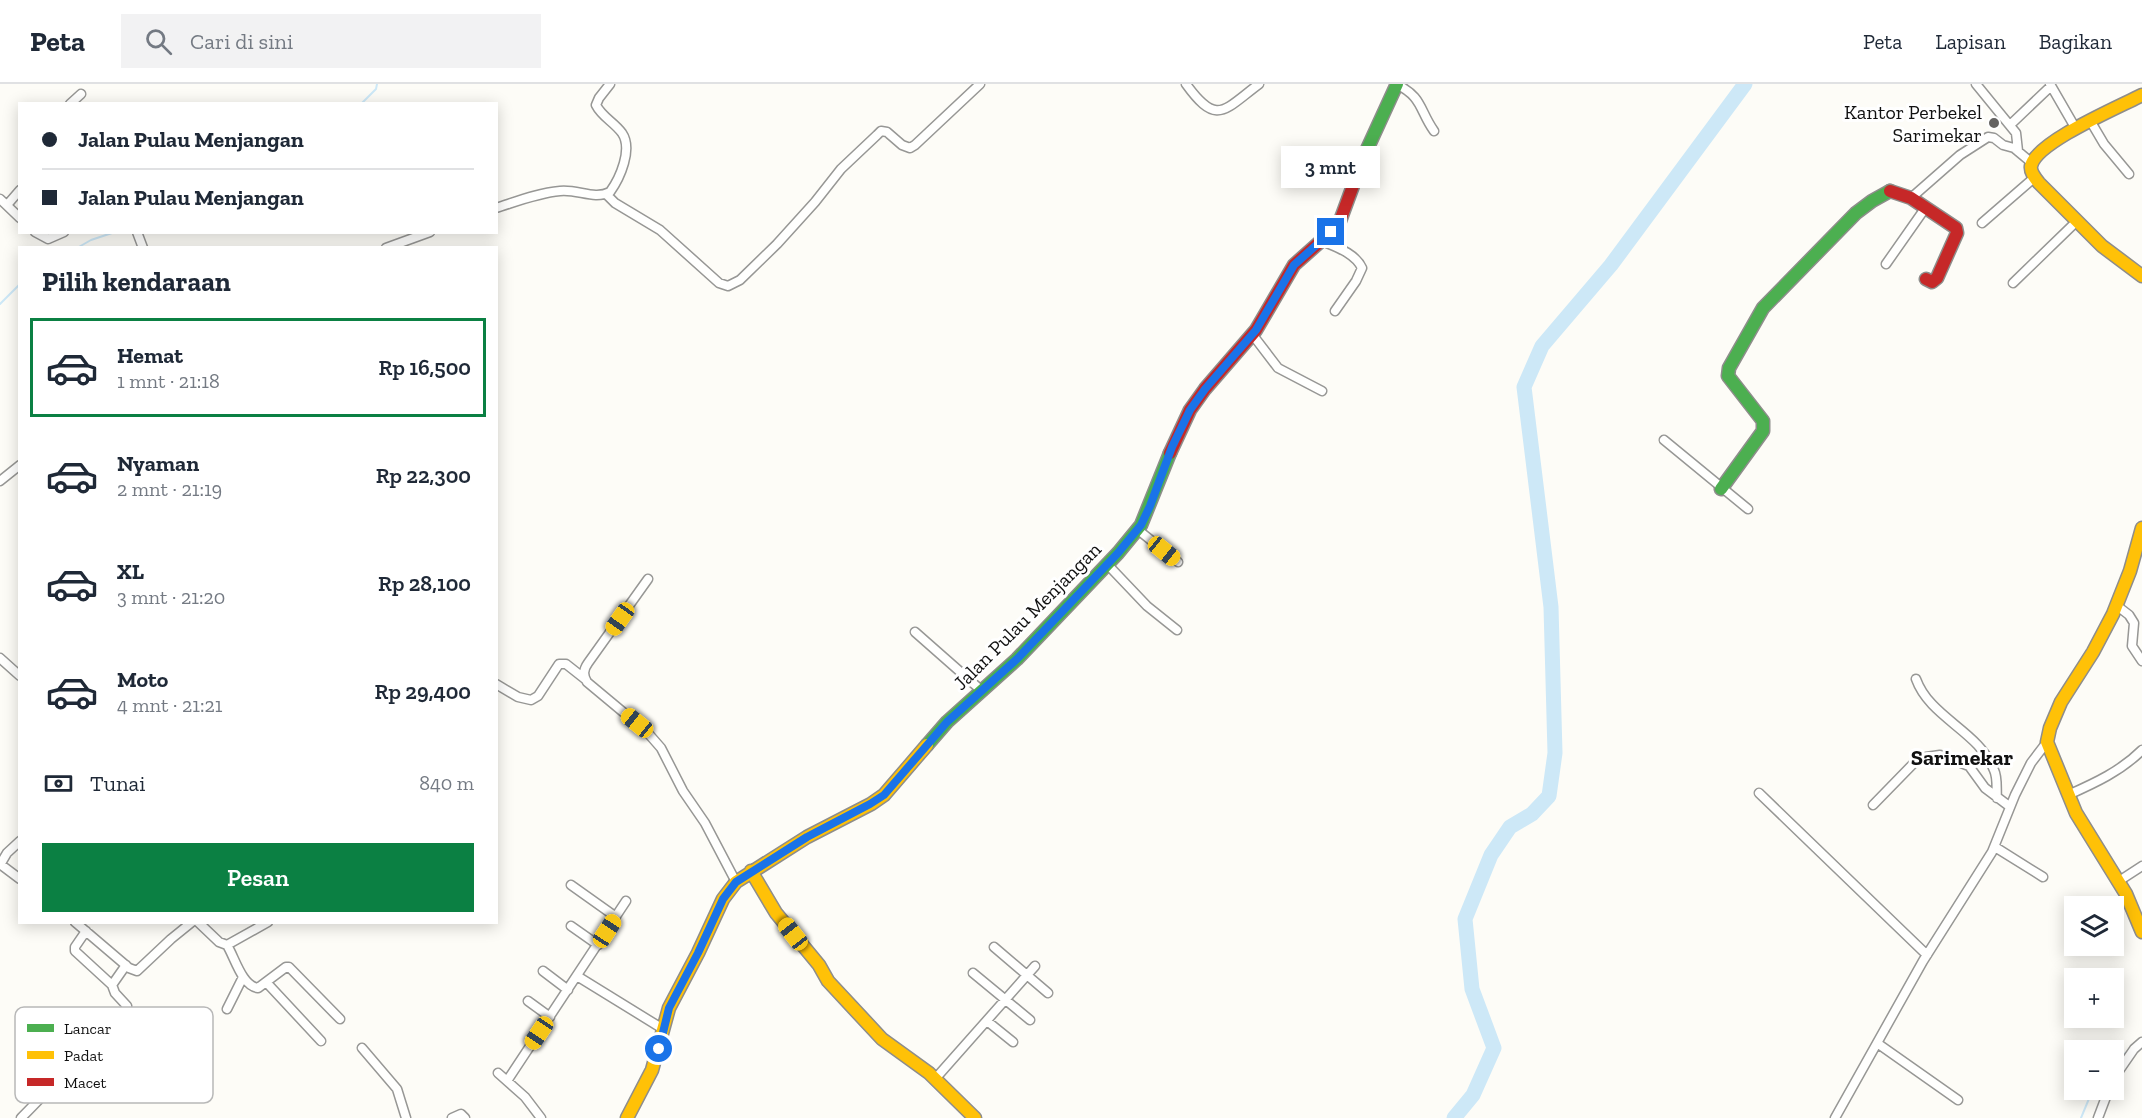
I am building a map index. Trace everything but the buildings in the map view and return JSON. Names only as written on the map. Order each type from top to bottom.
[{"type":"street","points":[[498,207],[541,193],[568,190],[596,196],[610,192],[621,171],[626,151],[625,139],[621,132],[600,112],[596,105],[610,84]]},
{"type":"street","points":[[606,194],[615,203],[660,230],[719,282],[725,286],[731,285],[740,280],[777,244],[841,169],[881,131],[887,132],[902,145],[909,147],[915,145],[980,84]]},
{"type":"street","points":[[1186,84],[1206,108],[1212,111],[1229,107],[1259,84]]},
{"type":"street","points":[[1396,84],[1408,91],[1420,103],[1434,131]]},
{"type":"street","name":"Jalan Pulau Menjangan","points":[[627,1118],[652,1070],[673,1000],[723,899],[736,882],[751,871],[884,795],[947,722],[1017,659],[1137,529],[1150,506],[1161,471],[1190,410],[1252,334],[1294,265],[1322,241],[1340,221],[1367,147],[1396,84]]},
{"type":"street","points":[[1976,84],[2010,125],[2017,137],[2018,151]]},
{"type":"street","points":[[2010,125],[2051,85],[2076,129]]},
{"type":"street","points":[[72,102],[81,94]]},
{"type":"street","points":[[2142,95],[2045,147],[2032,163],[2032,172],[2035,177],[2077,221],[2116,258],[2142,276]]},
{"type":"street","points":[[2091,122],[2104,144],[2129,174]]},
{"type":"street","points":[[1911,198],[1960,155],[1984,139],[1994,138],[2003,145],[2018,151],[2032,163]]},
{"type":"street","points":[[1982,223],[2035,177]]},
{"type":"street","points":[[18,191],[3,202],[18,216]]},
{"type":"street","points":[[1721,489],[1763,431],[1763,421],[1728,376],[1729,368],[1758,314],[1847,221],[1863,206],[1891,191],[1911,198],[1949,222],[1957,231],[1937,278],[1932,282],[1926,279]]},
{"type":"street","points":[[1886,264],[1926,207]]},
{"type":"street","points":[[2013,283],[2077,221]]},
{"type":"street","points":[[38,234],[48,239],[59,234]]},
{"type":"street","points":[[392,246],[424,234]]},
{"type":"street","points":[[1322,241],[1349,254],[1362,268],[1356,281],[1335,311]]},
{"type":"street","points":[[1252,334],[1278,368],[1322,391]]},
{"type":"street","points":[[1664,440],[1748,509]]},
{"type":"street","points":[[0,481],[18,467]]},
{"type":"street","points":[[2142,528],[2116,605],[2101,640],[2059,708],[2048,733],[2047,742],[2068,795],[2085,828],[2119,881],[2138,918],[2142,932]]},
{"type":"street","points":[[1137,529],[1178,562]]},
{"type":"street","points":[[1107,564],[1147,606],[1177,630]]},
{"type":"street","points":[[586,679],[584,672],[588,663],[648,579]]},
{"type":"street","points":[[2116,605],[2129,615],[2134,623],[2132,644],[2142,660]]},
{"type":"street","points":[[915,632],[982,691]]},
{"type":"street","points":[[0,658],[18,674]]},
{"type":"street","points":[[498,685],[518,697],[531,700],[538,696],[560,664],[566,664],[586,679],[647,732],[661,748],[683,791],[705,823],[736,882]]},
{"type":"street","points":[[1916,678],[1928,701],[1976,744],[1988,759],[1996,774],[1997,798]]},
{"type":"street","points":[[1835,1118],[1927,955],[1995,847],[2009,806],[2031,763],[2047,742]]},
{"type":"street","points":[[2068,795],[2112,774],[2125,766],[2142,750]]},
{"type":"street","points":[[1873,805],[1914,763],[1932,755],[1948,757],[1970,766],[1985,788],[2009,806]]},
{"type":"street","points":[[1759,793],[1927,955]]},
{"type":"street","points":[[18,843],[7,853],[0,865],[18,878]]},
{"type":"street","points":[[1995,847],[2043,878]]},
{"type":"street","points":[[2119,881],[2142,866]]},
{"type":"street","points":[[751,871],[776,913],[819,965],[828,981],[882,1039],[935,1079],[975,1118]]},
{"type":"street","points":[[571,885],[616,917]]},
{"type":"street","points":[[507,1081],[627,901]]},
{"type":"street","points":[[77,924],[134,970],[140,970],[190,924]]},
{"type":"street","points":[[200,924],[219,942],[227,945],[247,984],[258,988],[289,967],[340,1019]]},
{"type":"street","points":[[227,945],[264,924]]},
{"type":"street","points":[[571,926],[598,945]]},
{"type":"street","points":[[86,931],[75,947],[75,951],[112,985],[115,993],[128,1007]]},
{"type":"street","points":[[994,947],[1048,993]]},
{"type":"street","points":[[112,985],[126,965]]},
{"type":"street","points":[[935,1079],[1035,966]]},
{"type":"street","points":[[543,971],[568,990]]},
{"type":"street","points":[[973,973],[1030,1020]]},
{"type":"street","points":[[577,976],[663,1029]]},
{"type":"street","points":[[227,1009],[243,977]]},
{"type":"street","points":[[266,982],[321,1041]]},
{"type":"street","points":[[528,1001],[550,1017]]},
{"type":"street","points":[[987,1021],[1013,1042]]},
{"type":"street","points":[[2124,1064],[2142,1042]]},
{"type":"street","points":[[1877,1043],[1958,1100]]},
{"type":"street","points":[[362,1048],[397,1089],[406,1118]]},
{"type":"street","points":[[498,1073],[525,1097],[541,1118]]},
{"type":"street","points":[[2098,1118],[2105,1100]]},
{"type":"street","points":[[21,1118],[36,1103]]},
{"type":"street","points":[[452,1118],[461,1114],[465,1118]]},
{"type":"waterway","points":[[363,102],[376,89],[377,84]]},
{"type":"waterway","points":[[1454,1118],[1473,1095],[1494,1048],[1472,989],[1465,919],[1491,855],[1510,827],[1532,814],[1549,796],[1555,753],[1551,607],[1524,387],[1542,346],[1611,265],[1745,84]]},
{"type":"waterway","points":[[80,246],[109,234]]},
{"type":"waterway","points":[[0,304],[18,286]]},
{"type":"waterway","points":[[2124,1054],[2128,1051]]},
{"type":"waterway","points":[[2081,1118],[2088,1100]]},
{"type":"traffic: fast","points":[[1364,156],[1397,84]]},
{"type":"traffic: fast","points":[[1721,489],[1763,431],[1763,421],[1728,376],[1729,368],[1763,308],[1856,213],[1890,191]]},
{"type":"traffic: fast","points":[[927,745],[947,722],[1017,659],[1118,553],[1141,525],[1170,453]]},
{"type":"traffic: slow","points":[[2142,95],[2062,136],[2047,146],[2031,166],[2033,175],[2039,183],[2102,246],[2142,276]]},
{"type":"traffic: slow","points":[[2142,528],[2130,571],[2113,614],[2093,652],[2061,702],[2047,742],[2076,813],[2126,894],[2142,932]]},
{"type":"traffic: slow","points":[[627,1118],[652,1070],[669,1008],[723,899],[736,882],[807,837],[884,795],[927,745]]},
{"type":"traffic: slow","points":[[751,871],[776,913],[819,965],[828,981],[882,1039],[929,1073],[975,1118]]},
{"type":"traffic: jam","points":[[1170,453],[1190,410],[1256,330],[1294,265],[1340,221],[1364,156]]},
{"type":"traffic: jam","points":[[1890,191],[1911,198],[1956,228],[1957,233],[1937,278],[1932,282],[1926,279]]},
{"type":"place","name":"Kantor Perbekel Sarimekar","points":[[1994,123]]},
{"type":"district","name":"Sarimekar","points":[[1962,757]]},
{"type":"route","points":[[659,1049],[663,1025],[669,1008],[728,891],[751,871],[884,795],[947,722],[1017,659],[1118,553],[1141,525],[1150,506],[1156,484],[1190,410],[1256,330],[1294,265],[1331,232]]}]
